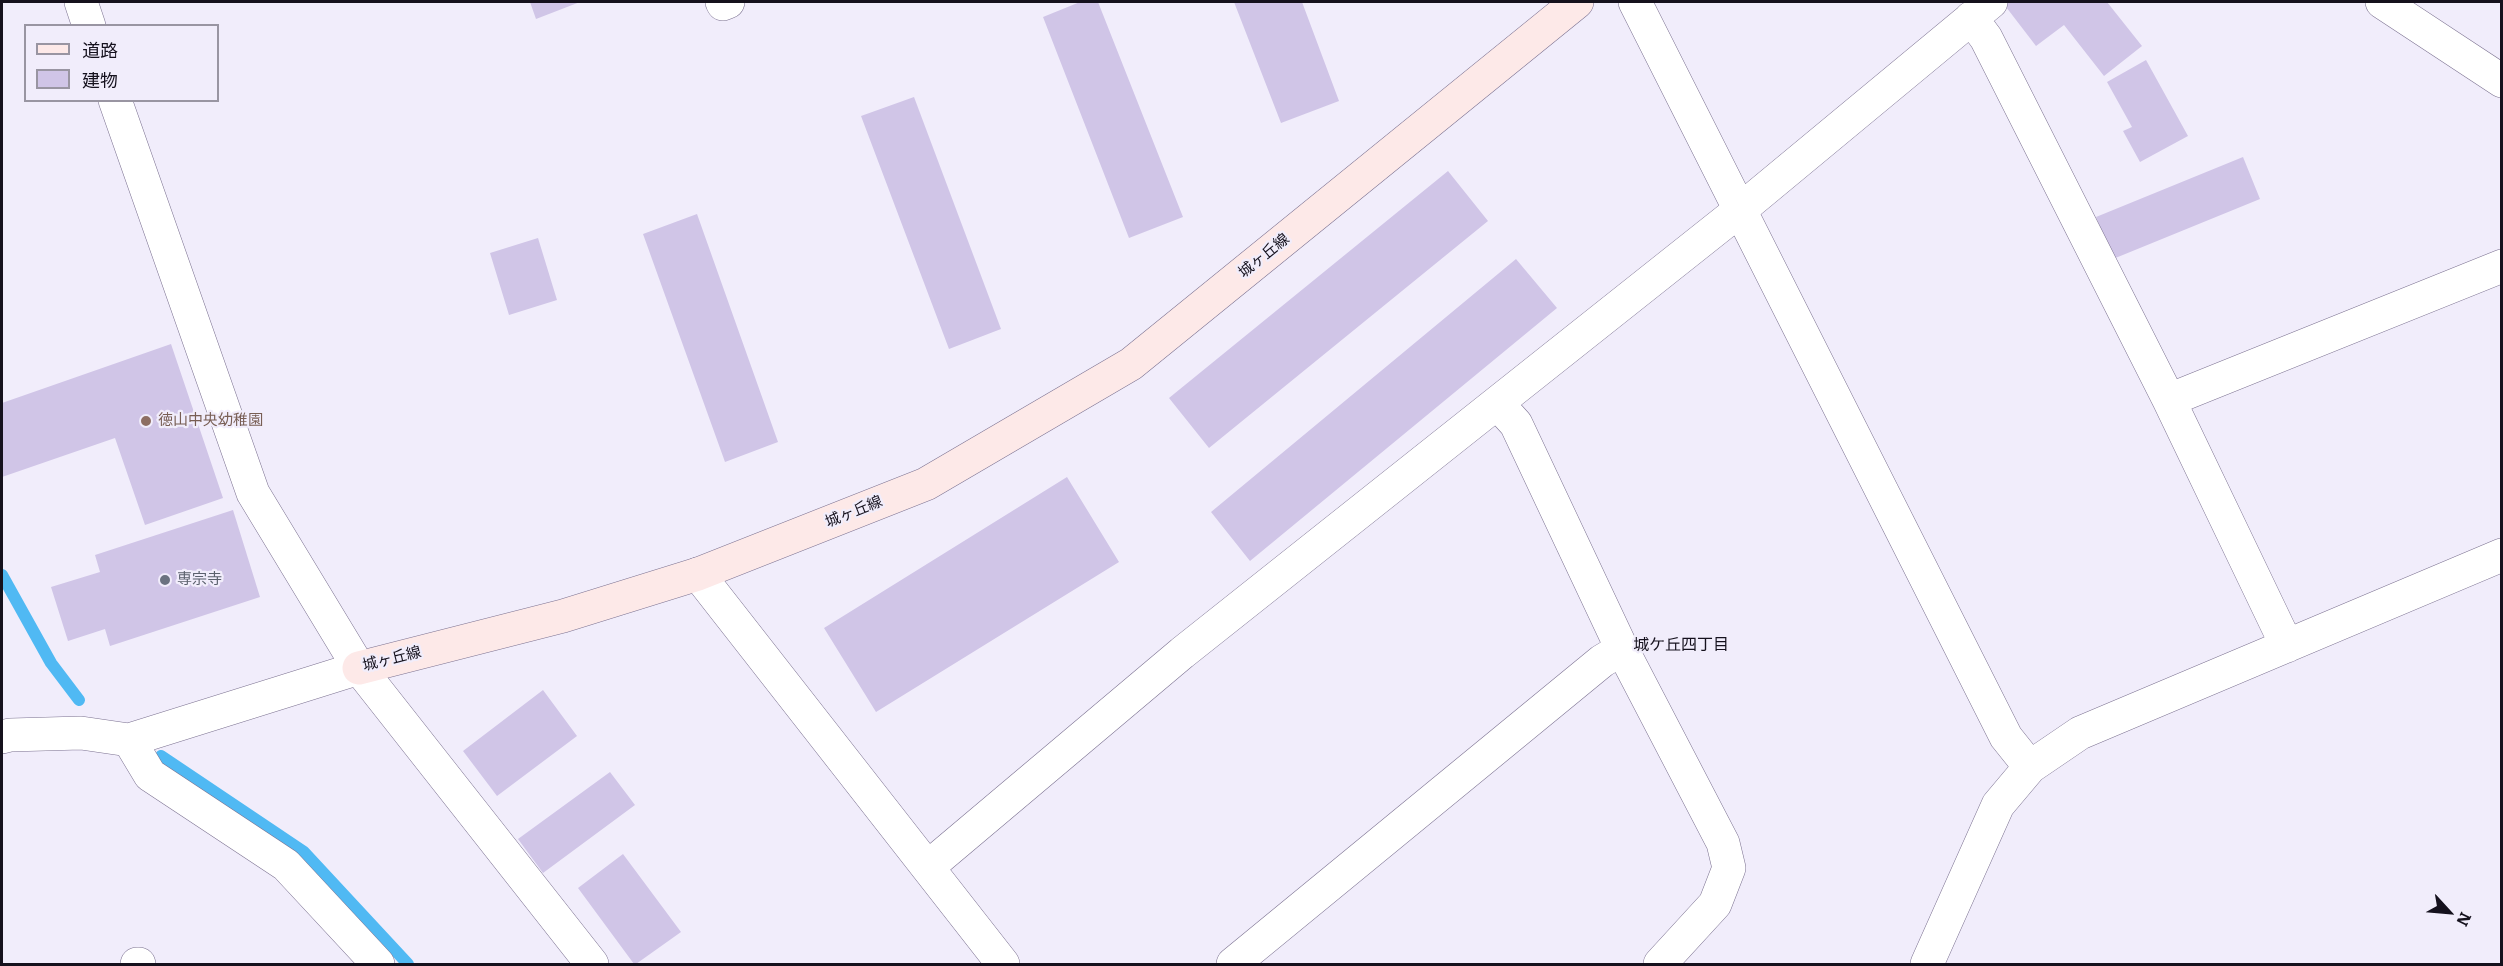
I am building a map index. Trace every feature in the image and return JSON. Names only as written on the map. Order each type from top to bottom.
[{"type":"street","points":[[81,2],[88,24]]},
{"type":"street","points":[[722,2],[723,4],[728,2]]},
{"type":"street","name":"城ヶ丘線","points":[[2,737],[81,734],[129,740],[358,668],[563,616],[698,574],[926,484],[1131,364],[1577,2]]},
{"type":"street","points":[[1635,2],[2006,737],[2030,767]]},
{"type":"street","points":[[2382,2],[2502,81]]},
{"type":"street","points":[[928,867],[1182,653],[1740,210],[1981,10],[1986,38],[2169,400],[2287,646]]},
{"type":"street","points":[[117,102],[253,493],[358,668],[592,964]]},
{"type":"street","points":[[2169,400],[2502,266]]},
{"type":"street","points":[[1497,403],[1516,424],[1622,649],[1723,843],[1729,868],[1715,904],[1660,964]]},
{"type":"street","points":[[1927,964],[1998,804],[2030,767],[2080,734],[2502,555]]},
{"type":"street","points":[[698,574],[1003,964]]},
{"type":"street","points":[[1233,964],[1593,669],[1622,649]]},
{"type":"street","points":[[129,740],[150,775],[285,865],[378,964]]},
{"type":"building","points":[[530,2],[580,2],[536,19]]},
{"type":"building","points":[[1080,2],[1098,2],[1183,217],[1129,238],[1043,17]]},
{"type":"building","points":[[1234,2],[1302,2],[1339,101],[1281,123]]},
{"type":"building","points":[[2107,2],[2142,46],[2104,76],[2064,25],[2036,46],[2003,3]]},
{"type":"building","points":[[2146,60],[2188,136],[2140,162],[2123,131],[2132,127],[2107,82]]},
{"type":"building","points":[[914,97],[1001,329],[949,349],[861,116]]},
{"type":"building","points":[[2243,157],[2260,199],[2113,259],[2096,217]]},
{"type":"building","points":[[1448,171],[1488,221],[1209,448],[1169,398]]},
{"type":"building","points":[[697,214],[778,442],[725,462],[643,234]]},
{"type":"building","points":[[538,238],[557,300],[509,315],[490,253]]},
{"type":"building","points":[[1516,259],[1557,308],[1250,561],[1211,512]]},
{"type":"building","points":[[171,344],[223,498],[145,525],[115,438],[2,477],[2,403]]},
{"type":"building","points":[[1067,477],[1119,562],[876,712],[824,628]]},
{"type":"building","name":"専宗寺","points":[[233,510],[260,597],[110,646],[105,629],[68,641],[51,587],[100,572],[95,555]]},
{"type":"building","points":[[543,690],[577,736],[497,796],[463,751]]},
{"type":"building","points":[[610,772],[635,805],[543,873],[518,839]]},
{"type":"building","points":[[623,854],[681,932],[636,964],[578,888]]},
{"type":"waterway","points":[[2,575],[51,663],[79,700]]},
{"type":"waterway","points":[[161,756],[304,852],[408,964]]},
{"type":"place","name":"徳山中央幼稚園","points":[[146,421]]},
{"type":"place","name":"専宗寺","points":[[165,580]]},
{"type":"district","name":"城ケ丘四丁目","points":[[1681,645]]}]
